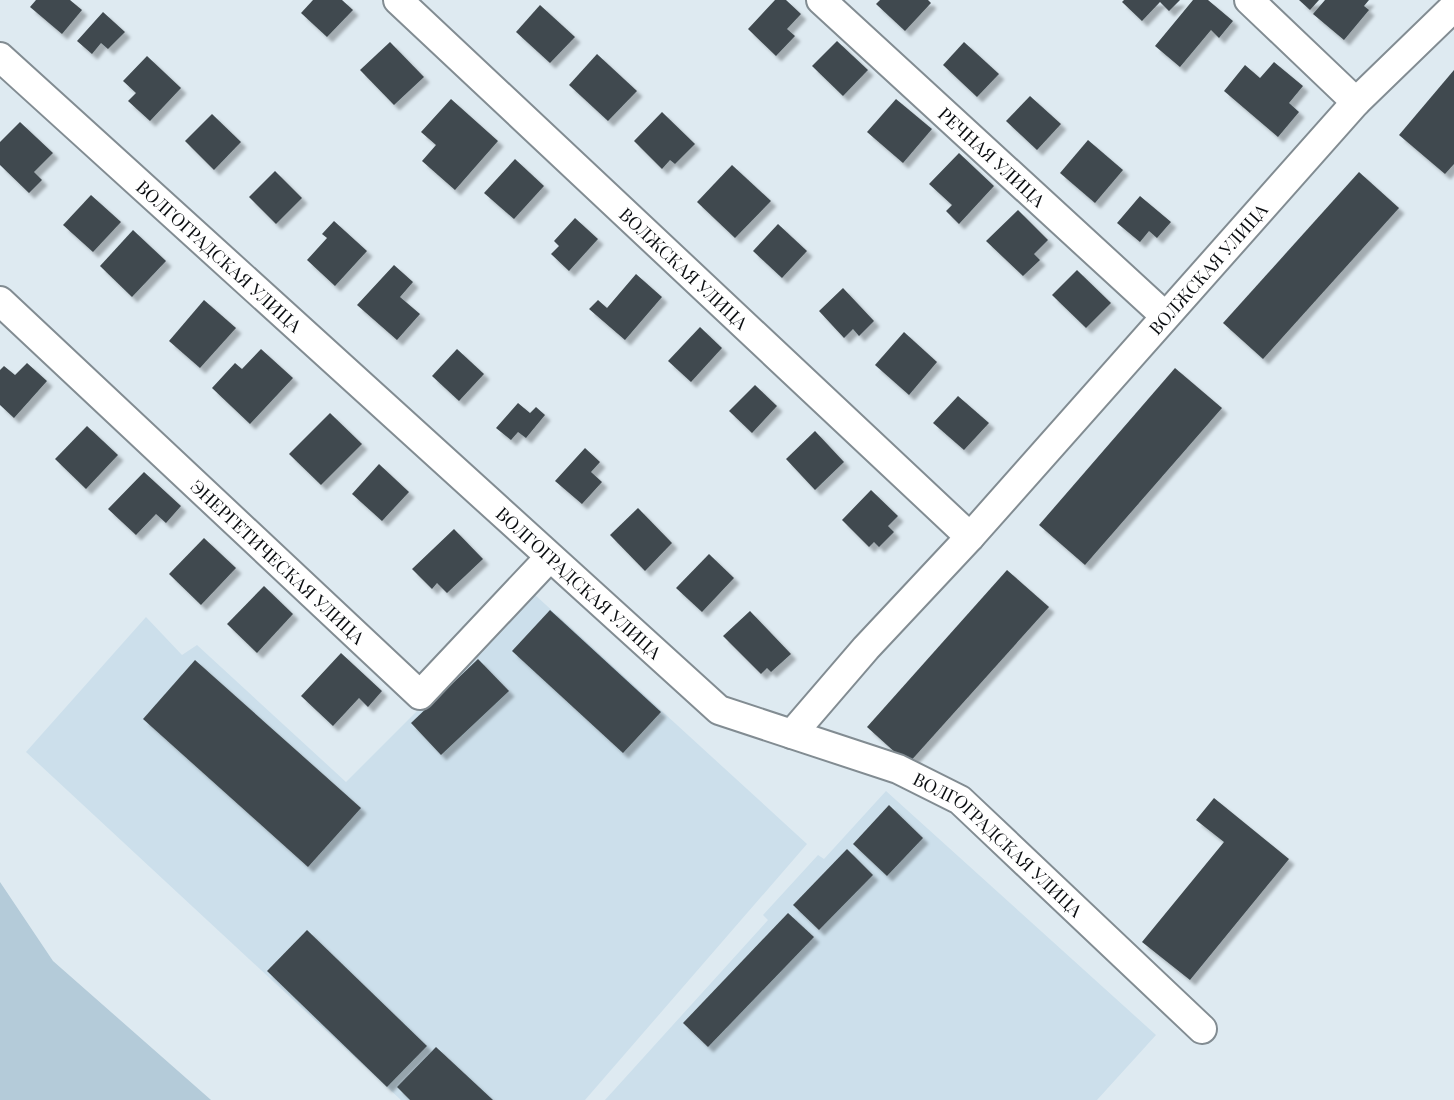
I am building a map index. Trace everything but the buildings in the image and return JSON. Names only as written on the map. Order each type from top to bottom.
[{"type":"street","name":"ВОЛЖСКАЯ УЛИЦА","points":[[398,0],[970,537]]},
{"type":"street","name":"РЕЧНАЯ УЛИЦА","points":[[821,0],[1164,315]]},
{"type":"street","points":[[1249,0],[1356,102]]},
{"type":"street","name":"ВОЛЖСКАЯ УЛИЦА","points":[[792,734],[866,648],[970,537],[1164,315],[1356,102],[1454,6]]},
{"type":"street","name":"ВОЛГОГРАДСКАЯ УЛИЦА","points":[[0,57],[718,710],[898,769],[960,800],[1202,1029]]},
{"type":"street","name":"ЭНЕРГЕТИЧЕСКАЯ УЛИЦА","points":[[0,301],[420,694],[549,558]]},
{"type":"shaded area","points":[[534,594],[807,844],[585,1100],[401,1100],[26,752],[146,617],[182,655],[197,645],[346,782]]},
{"type":"shaded area","points":[[886,791],[1156,1035],[1097,1100],[605,1100],[768,920],[763,915],[818,855],[824,859]]},
{"type":"shaded area","points":[[0,882],[53,961],[211,1100],[0,1100]]}]
